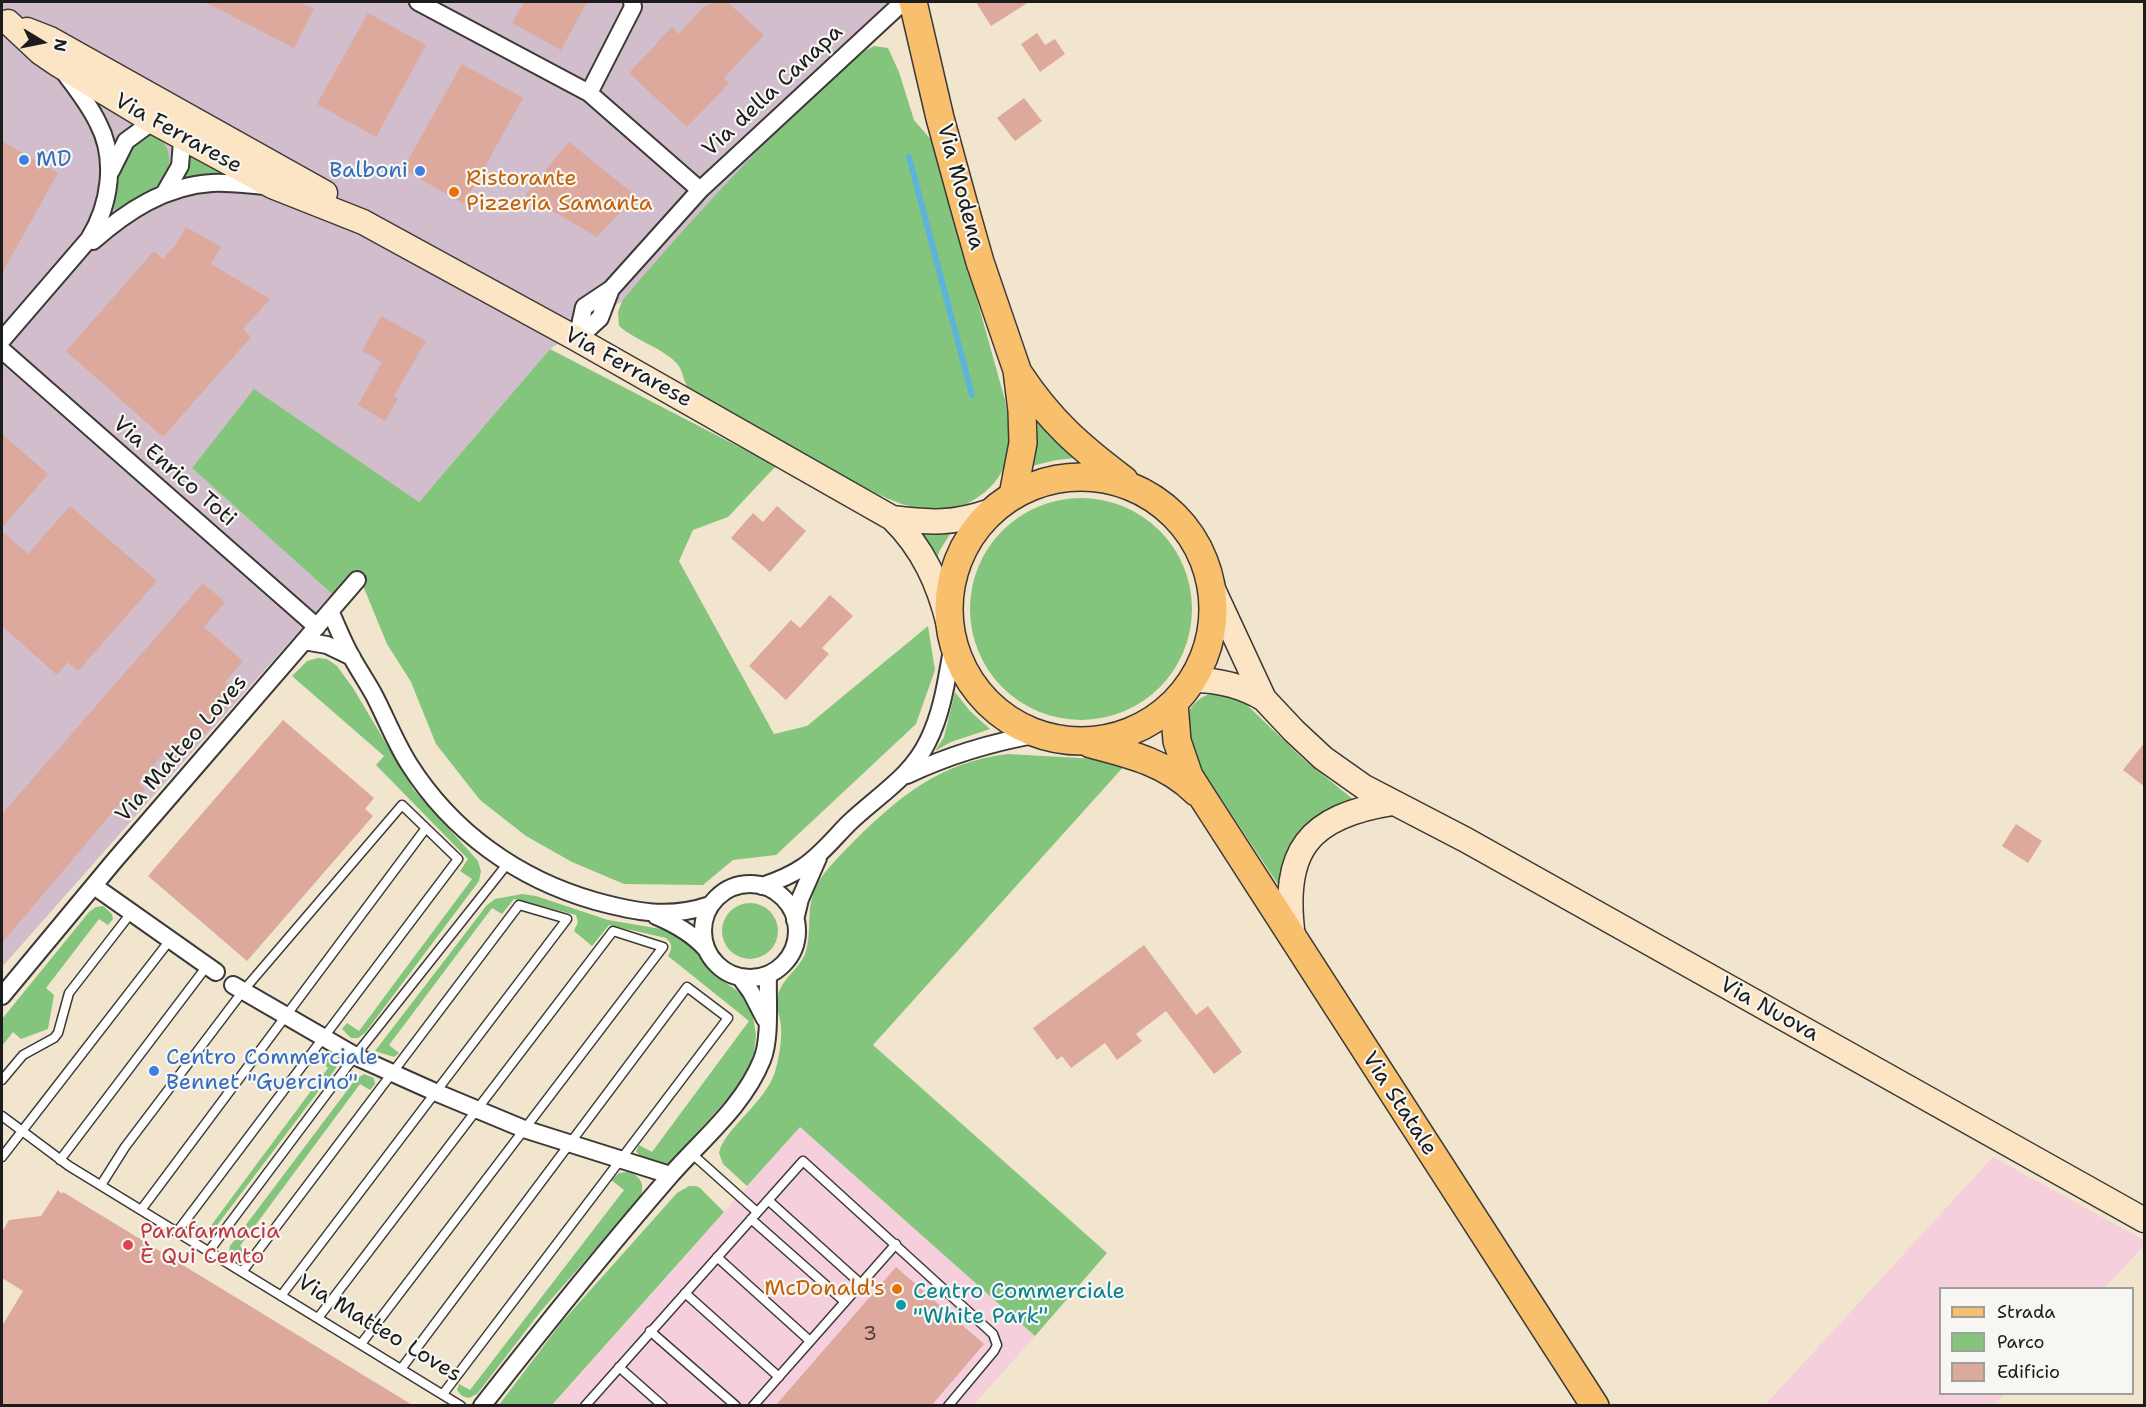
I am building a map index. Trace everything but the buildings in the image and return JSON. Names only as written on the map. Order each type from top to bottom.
[{"type":"main road","name":"Via Modena","points":[[914,2],[940,118],[963,202],[980,262],[1017,370],[1023,443],[1013,495]]},
{"type":"main road","name":"Via Ferrarese","points":[[5,20],[40,52],[59,65],[182,138],[272,186],[363,222],[577,339],[892,518],[905,531],[928,565],[937,583],[951,635]]},
{"type":"main road","name":"Via Ferrarese","points":[[5,20],[50,39],[341,202],[363,222]]},
{"type":"main road","name":"Via Modena","points":[[1017,370],[1033,396],[1066,434],[1088,453],[1174,514],[1189,532],[1200,550],[1210,585],[1213,596],[1213,620],[1209,642],[1193,680],[1174,703],[1141,727],[1120,735],[1093,741],[1078,741],[1039,734],[1014,723],[979,693],[960,664],[951,635],[949,594],[957,561],[973,533],[991,511],[1013,495],[1040,483],[1078,476],[1113,480],[1134,487]]},
{"type":"main road","name":"Via Ferrarese","points":[[892,518],[930,523],[950,522],[991,511]]},
{"type":"main road","name":"Via Nuova","points":[[1210,585],[1264,699]]},
{"type":"main road","name":"Via Nuova","points":[[1193,680],[1210,680],[1248,689],[1264,699],[1294,731],[1329,762],[1364,787],[1466,840],[2145,1220]]},
{"type":"main road","name":"Via Statale","points":[[1174,703],[1177,741],[1189,776],[1595,1406]]},
{"type":"main road","name":"Via Statale","points":[[1078,741],[1137,756],[1157,764],[1176,775],[1204,801]]},
{"type":"main road","points":[[1293,939],[1289,910],[1290,886],[1294,865],[1307,841],[1328,824],[1354,811],[1393,803]]},
{"type":"street","name":"Via della Canapa","points":[[418,2],[589,93],[700,190]]},
{"type":"street","points":[[589,93],[633,7],[632,2]]},
{"type":"street","name":"Via della Canapa","points":[[577,339],[584,307],[611,289],[700,190],[903,2]]},
{"type":"street","points":[[2,340],[74,257],[96,227],[106,201],[109,157],[100,124],[59,65]]},
{"type":"street","points":[[108,178],[126,141],[159,116],[178,112],[183,127],[180,166],[164,194]]},
{"type":"street","points":[[74,257],[116,221],[164,194],[180,188],[214,183],[272,186]]},
{"type":"street","name":"Via Enrico Toti","points":[[2,350],[316,627]]},
{"type":"street","name":"Via Matteo Loves","points":[[2,996],[357,580]]},
{"type":"street","points":[[330,611],[408,763],[433,798],[462,828],[508,863],[536,879],[577,896],[646,912],[679,914],[710,905]]},
{"type":"street","points":[[707,951],[703,935],[704,920],[710,905],[718,896],[738,885],[762,885],[791,875],[820,854],[851,822],[903,777],[928,742],[937,720],[944,695],[951,635]]},
{"type":"street","points":[[304,641],[327,645],[352,657]]},
{"type":"street","points":[[903,777],[930,764],[978,747],[1039,734]]},
{"type":"street","points":[[795,920],[800,899],[820,854]]},
{"type":"street","points":[[646,912],[686,931],[697,939],[715,963],[726,972],[740,977],[754,978],[768,975],[784,963],[795,946],[797,933],[791,908],[783,898],[762,885]]},
{"type":"street","points":[[94,886],[212,969]]},
{"type":"street","points":[[482,1406],[576,1286],[670,1175],[743,1096],[762,1060],[768,1040],[768,975]]},
{"type":"street","points":[[740,977],[751,992],[767,1023]]},
{"type":"street","points":[[238,988],[355,1056],[435,1092],[524,1129],[670,1175]]},
{"type":"lane","points":[[101,1185],[125,1147],[238,988],[402,805],[458,859],[177,1232]]},
{"type":"lane","points":[[141,1210],[426,828]]},
{"type":"lane","points":[[209,1251],[355,1056],[508,863]]},
{"type":"lane","points":[[242,1272],[519,905],[567,919],[281,1296]]},
{"type":"lane","points":[[2,1080],[23,1055],[54,1038],[58,1033],[69,993],[131,913]]},
{"type":"lane","points":[[318,1318],[613,931],[663,947],[361,1344]]},
{"type":"lane","points":[[2,1157],[170,940]]},
{"type":"lane","points":[[60,1160],[212,969]]},
{"type":"lane","points":[[401,1369],[687,987],[728,1018],[443,1394]]},
{"type":"lane","name":"Via Matteo Loves","points":[[2,1116],[60,1160],[461,1406]]},
{"type":"lane","points":[[691,1153],[845,1302]]},
{"type":"lane","points":[[585,1406],[803,1161],[987,1327],[996,1339],[994,1351],[948,1406]]},
{"type":"lane","points":[[768,1200],[861,1284]]},
{"type":"lane","points":[[753,1406],[896,1245]]},
{"type":"lane","points":[[717,1257],[810,1341]]},
{"type":"lane","points":[[684,1293],[778,1377]]},
{"type":"lane","points":[[651,1331],[736,1406]]},
{"type":"lane","points":[[619,1367],[663,1406]]},
{"type":"shaded area","points":[[2,2],[886,2],[891,25],[622,301],[550,349],[419,502],[254,390],[192,468],[332,594],[2,967]]},
{"type":"shaded area","points":[[800,1127],[1035,1336],[974,1405],[552,1406]]},
{"type":"shaded area","points":[[1993,1157],[2144,1240],[2144,1246],[2105,1287],[1939,1287],[1939,1395],[2004,1395],[1994,1405],[1765,1405]]},
{"type":"green space","points":[[874,46],[888,48],[899,72],[914,120],[933,142],[1005,400],[1008,449],[1006,461],[995,483],[966,504],[945,510],[910,507],[875,493],[715,403],[698,396],[690,390],[674,361],[619,326],[618,312],[622,301],[700,212],[824,83],[848,62]]},
{"type":"green space","points":[[141,134],[154,135],[165,144],[169,156],[166,176],[158,185],[140,197],[114,210],[123,151]]},
{"type":"green space","points":[[192,151],[233,172],[181,182]]},
{"type":"green space","points":[[550,349],[776,466],[728,517],[693,530],[679,561],[774,734],[807,726],[928,626],[935,670],[916,724],[776,855],[733,860],[703,885],[624,884],[572,862],[526,836],[480,800],[436,744],[411,682],[387,644],[359,576],[332,594],[192,468],[254,389],[419,502]]},
{"type":"green space","points":[[1038,418],[1076,458],[1032,466],[1037,445]]},
{"type":"green space","points":[[1081,498],[1103,500],[1133,511],[1151,523],[1167,539],[1179,557],[1187,577],[1192,609],[1190,631],[1179,661],[1167,679],[1151,695],[1133,707],[1113,715],[1081,720],[1059,718],[1029,707],[1011,695],[995,679],[983,661],[975,641],[970,609],[972,587],[983,557],[995,539],[1011,523],[1029,511],[1049,503]]},
{"type":"green space","points":[[916,529],[952,531],[936,561]]},
{"type":"green space","points":[[318,658],[327,659],[337,666],[353,688],[414,790],[478,861],[481,871],[479,881],[365,1033],[358,1038],[351,1038],[342,1029],[347,1023],[359,1031],[472,879],[460,871],[468,859],[376,765],[384,756],[292,676],[307,661]]},
{"type":"green space","points":[[955,692],[970,711],[990,729],[951,742],[935,751],[944,737]]},
{"type":"green space","points":[[1217,692],[1236,697],[1245,703],[1302,758],[1354,800],[1323,813],[1302,830],[1288,853],[1279,886],[1191,753],[1185,719],[1197,701]]},
{"type":"green space","points":[[1008,754],[1098,759],[1126,764],[873,1045],[1107,1253],[1035,1336],[800,1127],[747,1186],[723,1164],[719,1153],[728,1135],[763,1094],[775,1072],[781,1037],[778,995],[783,984],[805,954],[813,895],[823,875],[870,825],[923,784],[941,773],[962,765]]},
{"type":"green space","points":[[522,894],[536,896],[608,920],[667,930],[692,946],[715,975],[747,1000],[756,1035],[754,1053],[747,1070],[739,1086],[667,1166],[641,1157],[636,1151],[639,1145],[652,1152],[749,1021],[668,956],[671,947],[666,938],[609,925],[592,946],[574,931],[578,922],[576,915],[514,899],[502,914],[492,908],[389,1045],[399,1053],[394,1057],[375,1051],[487,905],[495,899]]},
{"type":"green space","points":[[745,903],[755,903],[770,911],[776,920],[778,931],[776,942],[770,951],[755,959],[745,959],[734,954],[727,947],[722,936],[722,926],[727,915],[734,908]]},
{"type":"green space","points":[[103,906],[112,914],[113,919],[108,925],[99,919],[46,988],[54,995],[48,1029],[21,1039],[13,1032],[2,1046],[2,1019],[89,912],[96,907]]},
{"type":"green space","points":[[325,1055],[332,1057],[336,1062],[336,1068],[209,1236],[198,1234],[192,1229],[194,1224],[207,1231],[328,1068],[319,1059]]},
{"type":"green space","points":[[364,1074],[374,1078],[375,1084],[370,1090],[360,1084],[240,1246],[249,1255],[239,1260],[229,1251],[230,1246],[355,1080]]},
{"type":"green space","points":[[627,1172],[636,1176],[641,1182],[642,1190],[639,1199],[541,1311],[477,1394],[469,1398],[462,1396],[457,1390],[459,1384],[470,1390],[624,1190],[611,1180],[619,1173]]},
{"type":"green space","points":[[689,1186],[700,1188],[724,1212],[552,1405],[499,1405],[561,1323],[677,1193]]},
{"type":"waterway","points":[[909,157],[972,395]]},
{"type":"place","name":"MD","points":[[24,160]]},
{"type":"place","name":"Balboni","points":[[420,171]]},
{"type":"place","name":"Ristorante Pizzeria Samanta","points":[[454,192]]},
{"type":"place","name":"Centro Commerciale Bennet \"Guercino\"","points":[[154,1071]]},
{"type":"place","name":"Parafarmacia È Qui Cento","points":[[128,1245]]},
{"type":"place","name":"McDonald's","points":[[897,1289]]},
{"type":"place","name":"Centro Commerciale \"White Park\"","points":[[901,1305]]}]
